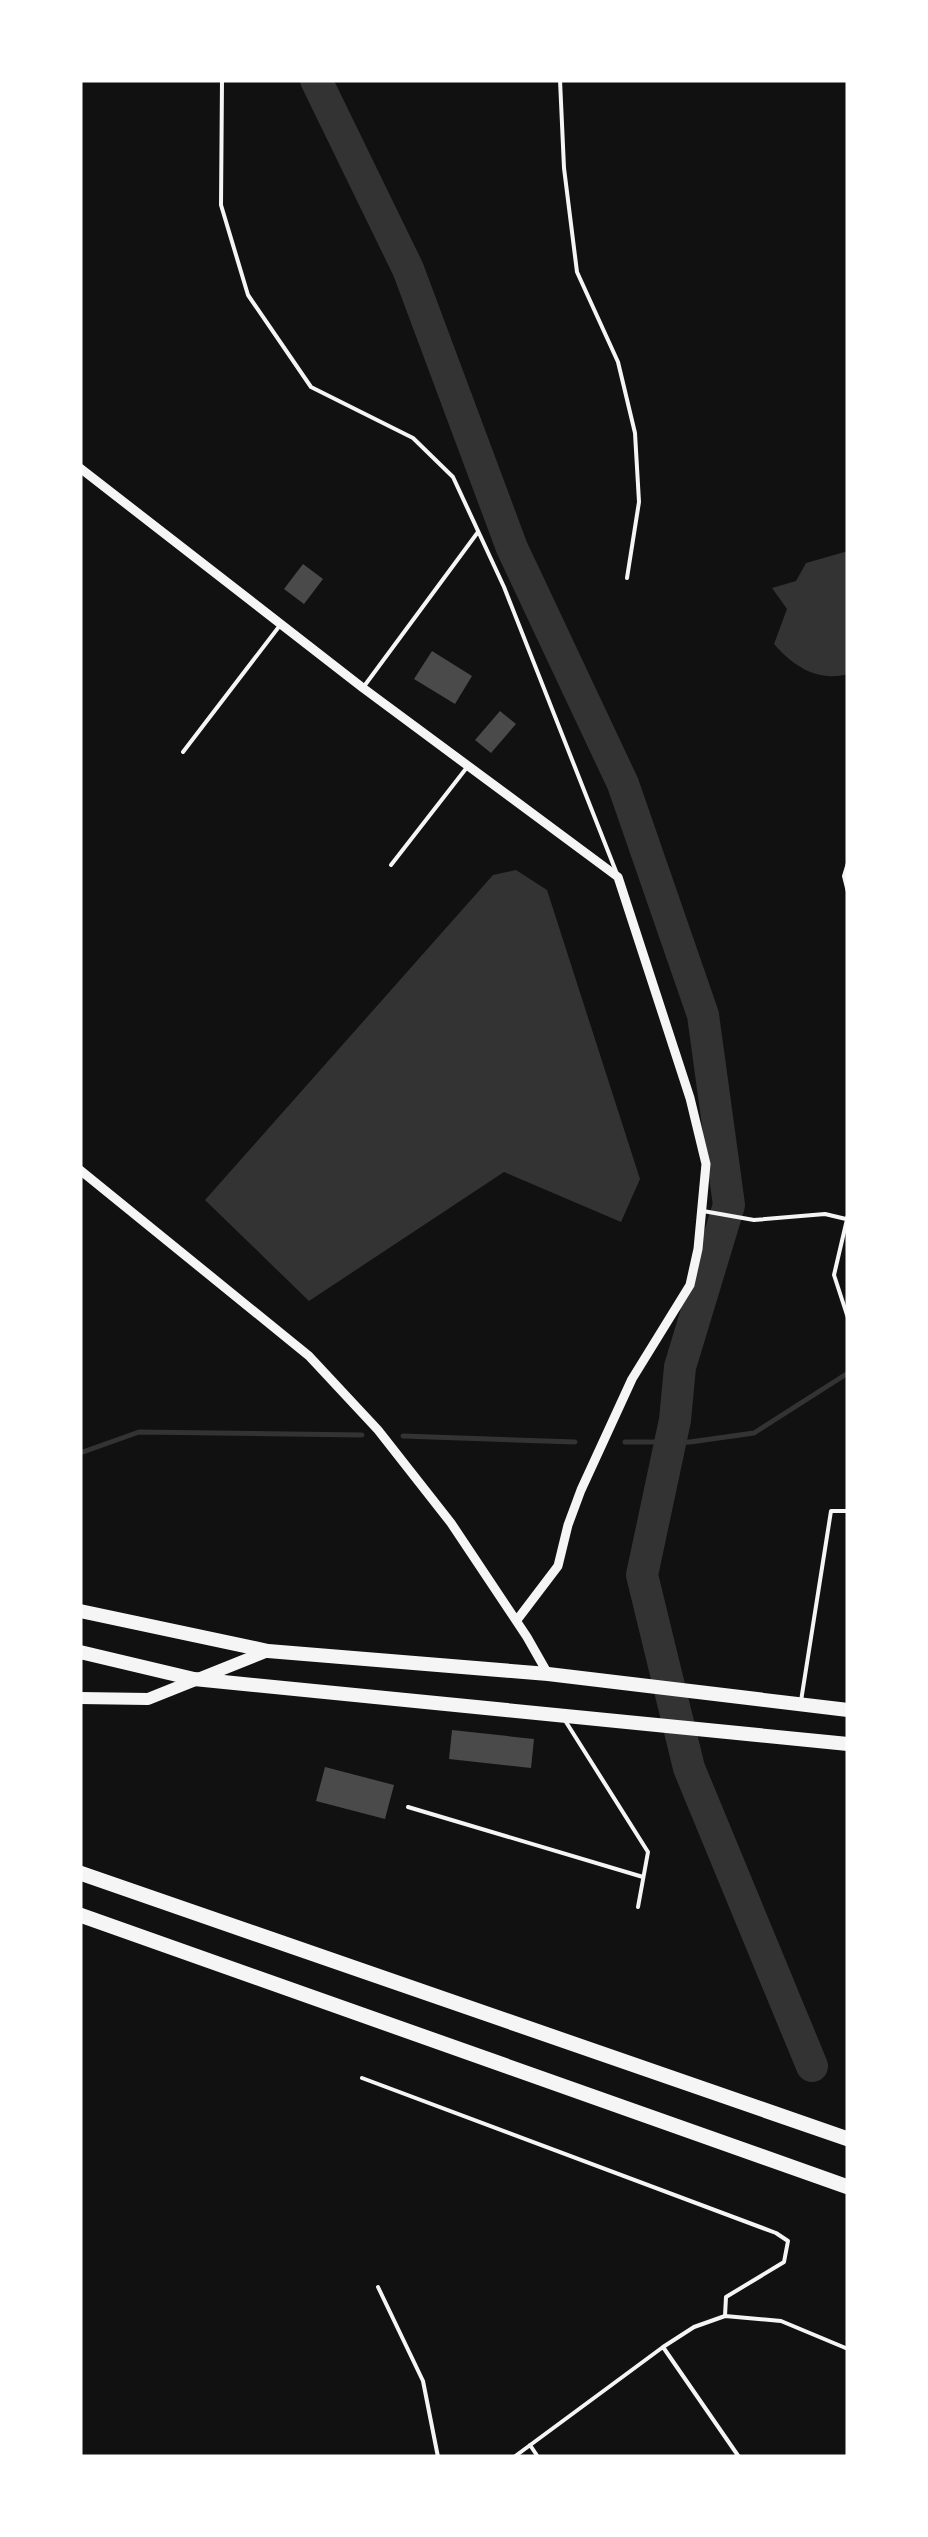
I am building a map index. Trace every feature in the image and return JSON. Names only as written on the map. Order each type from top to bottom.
[{"type":"highway","points":[[80,1873],[848,2138]]},
{"type":"highway","points":[[80,1915],[848,2188]]},
{"type":"main road","points":[[80,1612],[268,1651],[548,1674],[848,1710]]},
{"type":"main road","points":[[80,1698],[148,1699],[268,1651]]},
{"type":"main road","points":[[80,1652],[194,1678],[848,1744]]},
{"type":"street","points":[[80,468],[363,688],[618,877],[690,1098],[706,1164],[698,1249],[690,1285],[632,1379],[581,1490],[558,1566],[517,1620]]},
{"type":"street","points":[[80,1170],[309,1356],[378,1430],[451,1522],[548,1674]]},
{"type":"lane","points":[[222,80],[221,205],[248,295],[311,387],[413,438],[453,477],[504,587],[618,877]]},
{"type":"lane","points":[[560,80],[564,168],[577,272],[618,362],[635,433],[639,502],[626,578]]},
{"type":"lane","points":[[363,688],[478,532]]},
{"type":"lane","points":[[184,752],[282,624]]},
{"type":"lane","points":[[392,865],[468,766]]},
{"type":"lane","points":[[848,863],[844,876],[848,892]]},
{"type":"lane","points":[[702,1211],[754,1220],[825,1214],[847,1217],[834,1275],[848,1318]]},
{"type":"lane","points":[[801,1704],[831,1511],[848,1511]]},
{"type":"lane","points":[[560,1714],[648,1852],[638,1908]]},
{"type":"lane","points":[[408,1807],[643,1876]]},
{"type":"lane","points":[[362,2078],[776,2233],[788,2241],[784,2262],[726,2297],[725,2316]]},
{"type":"lane","points":[[378,2287],[423,2381],[438,2457]]},
{"type":"lane","points":[[514,2457],[694,2327],[725,2316],[781,2321],[848,2350]]},
{"type":"lane","points":[[663,2348],[740,2457]]},
{"type":"lane","points":[[530,2445],[538,2457]]},
{"type":"shaded area","points":[[848,551],[848,674],[817,674],[798,666],[774,644],[787,609],[772,588],[796,581],[806,563]]},
{"type":"shaded area","points":[[516,870],[547,890],[640,1179],[621,1222],[504,1172],[309,1301],[205,1200],[493,875]]},
{"type":"building","points":[[303,564],[323,579],[304,604],[284,589]]},
{"type":"building","points":[[432,651],[472,676],[455,704],[414,679]]},
{"type":"building","points":[[500,711],[516,724],[491,753],[475,740]]},
{"type":"building","points":[[452,1730],[534,1739],[531,1768],[449,1759]]},
{"type":"building","points":[[325,1767],[394,1785],[385,1819],[316,1801]]},
{"type":"waterway","points":[[316,80],[408,269],[512,548],[623,784],[703,1015],[729,1205],[680,1367],[675,1420],[642,1575],[689,1768],[812,2066]]},
{"type":"waterway","points":[[625,1442],[690,1442],[754,1433],[848,1373]]},
{"type":"waterway","points":[[80,1453],[139,1432],[362,1435]]},
{"type":"waterway","points":[[403,1436],[575,1442]]}]
